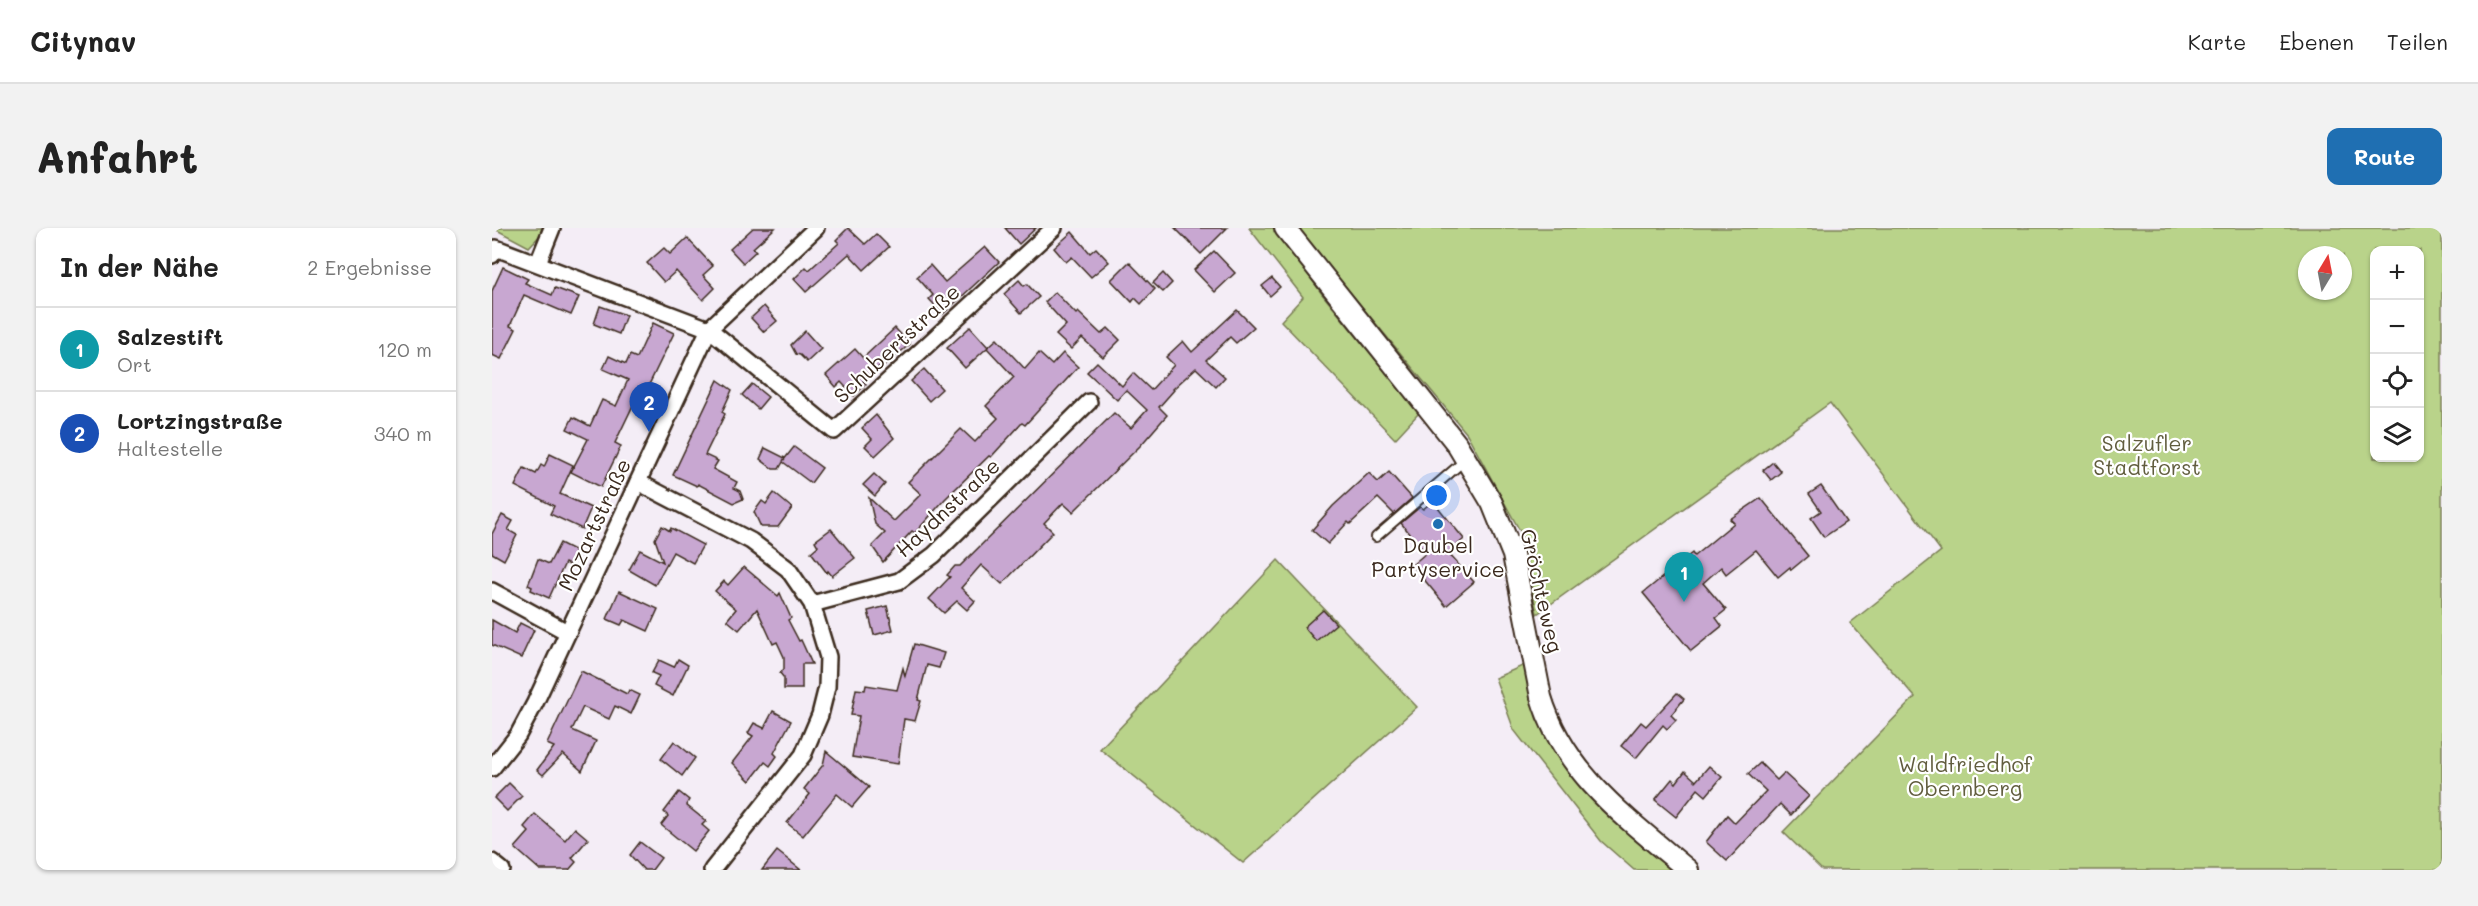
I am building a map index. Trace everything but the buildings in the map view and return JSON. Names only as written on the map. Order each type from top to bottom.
[{"type":"street","points":[[537,263],[552,228]]},
{"type":"street","name":"Mozartstraße","points":[[492,768],[518,735],[709,329],[816,228]]},
{"type":"street","name":"Schubertstraße","points":[[709,329],[834,431],[1054,228]]},
{"type":"street","name":"Gröchteweg","points":[[1285,228],[1409,382],[1466,459],[1492,503],[1510,546],[1547,715],[1561,744],[1589,782],[1606,799],[1688,870]]},
{"type":"street","points":[[492,255],[496,248],[709,329]]},
{"type":"street","name":"Haydnstraße","points":[[812,604],[899,581],[934,555],[1089,402]]},
{"type":"street","points":[[638,482],[751,541],[788,569],[812,604],[828,657],[827,687],[820,716],[803,755],[712,870]]},
{"type":"street","points":[[492,591],[567,632]]},
{"type":"street","points":[[492,862],[502,870]]},
{"type":"lane","points":[[1376,537],[1466,459]]},
{"type":"green space","points":[[493,228],[547,228],[529,247]]},
{"type":"green space","points":[[1249,228],[1275,228],[1322,294],[1419,413],[1395,439],[1281,321],[1303,297]]},
{"type":"green space","name":"Salzufler Stadtforst","points":[[1297,228],[2442,228],[2442,870],[1822,870],[1783,832],[1915,697],[1850,623],[1941,551],[1830,403],[1537,614],[1521,533],[1467,434]]},
{"type":"green space","points":[[1278,560],[1417,707],[1243,863],[1100,749]]},
{"type":"green space","points":[[1529,663],[1541,721],[1676,870],[1634,870],[1601,841],[1514,730],[1495,678]]},
{"type":"place","name":"Lortzingstraße","points":[[649,432]]},
{"type":"place","name":"Daubel Partyservice","points":[[1438,524]]},
{"type":"place","name":"Salzestift","points":[[1684,602]]},
{"type":"park label","name":"Waldfriedhof Obernberg","points":[[1965,777]]}]
